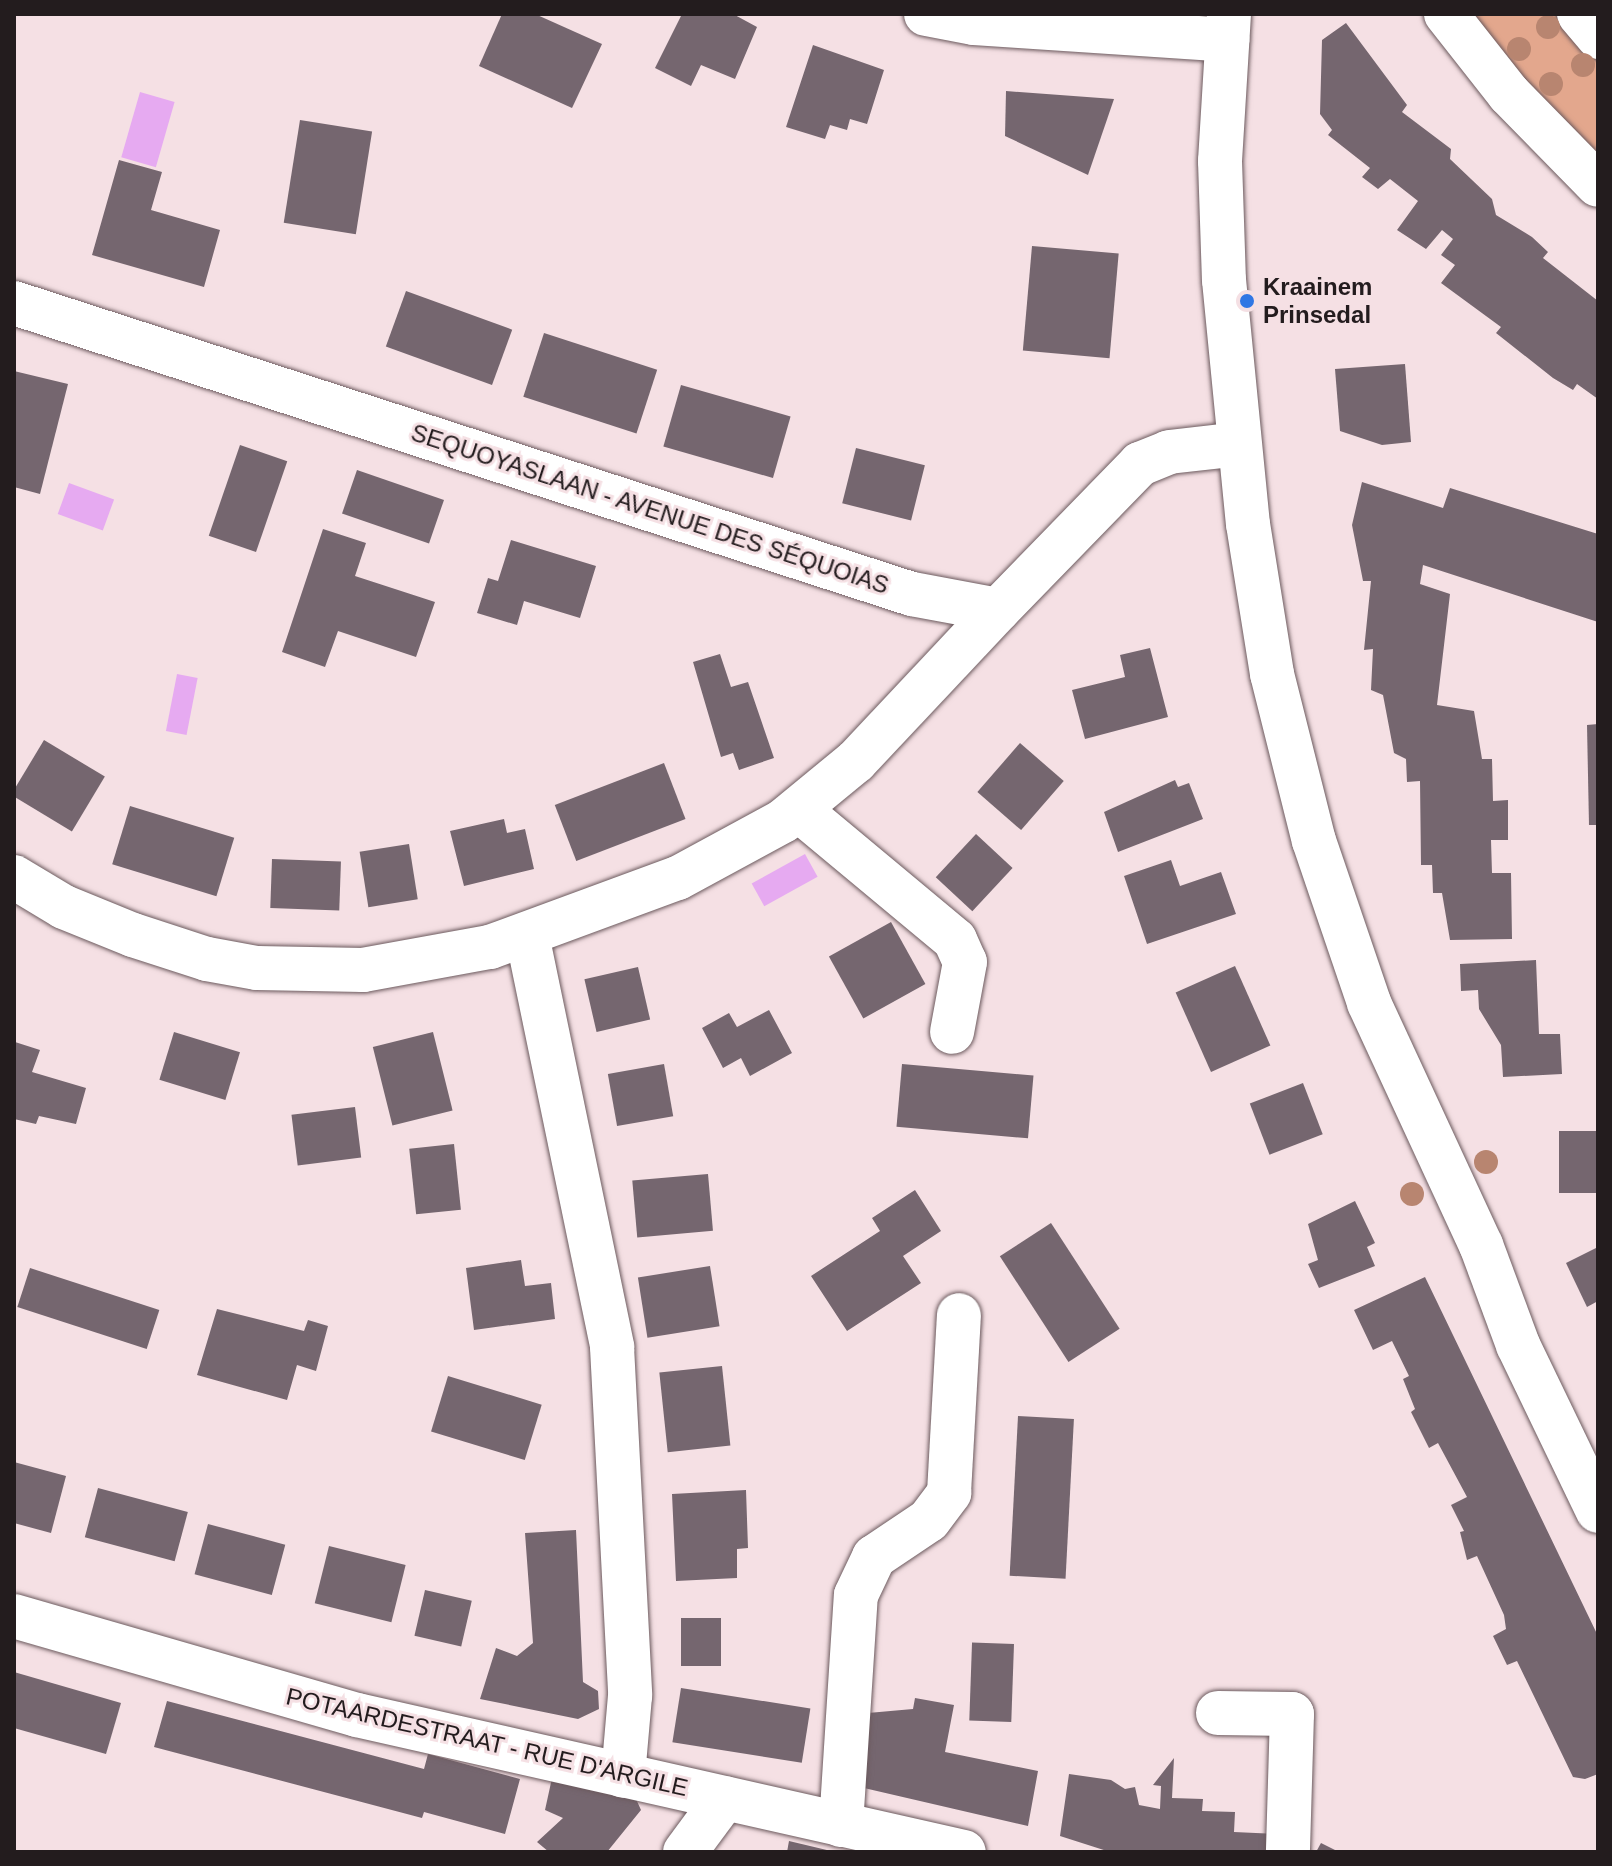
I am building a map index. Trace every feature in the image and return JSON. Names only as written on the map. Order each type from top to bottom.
[{"type":"street","points":[[926,14],[974,23],[1230,23],[1220,161],[1239,444],[1272,674],[1314,841],[1369,1003],[1481,1245],[1518,1345],[1598,1511]]},
{"type":"street","points":[[1446,14],[1509,94],[1598,185]]},
{"type":"street","points":[[1579,14],[1598,37]]},
{"type":"street","name":"SEQUOYASLAAN - AVENUE DES SÉQUOIAS","points":[[14,303],[912,594],[998,610]]},
{"type":"street","points":[[14,877],[64,907],[133,935],[207,959],[257,968],[363,970],[447,958],[527,935],[678,878],[799,810],[856,761],[1140,464],[1169,452],[1239,444]]},
{"type":"street","points":[[799,810],[955,940],[965,962],[952,1032]]},
{"type":"street","points":[[527,935],[612,1347],[630,1696],[623,1776]]},
{"type":"street","points":[[841,1825],[856,1595],[874,1557],[929,1520],[949,1493],[959,1315]]},
{"type":"street","name":"POTAARDESTRAAT - RUE D'ARGILE","points":[[14,1616],[357,1715],[964,1852]]},
{"type":"street","points":[[1218,1713],[1292,1714],[1288,1852]]},
{"type":"street","points":[[685,1852],[725,1798]]},
{"type":"shaded area","points":[[1462,14],[1563,14],[1598,55],[1598,168]]},
{"type":"shaded area","points":[[140,92],[175,102],[156,167],[121,157]]},
{"type":"shaded area","points":[[69,483],[114,499],[103,530],[58,514]]},
{"type":"shaded area","points":[[177,674],[198,678],[187,735],[166,731]]},
{"type":"shaded area","points":[[805,854],[818,877],[764,906],[752,884]]},
{"type":"building","points":[[502,14],[535,14],[602,44],[572,108],[479,66]]},
{"type":"building","points":[[682,14],[733,14],[757,27],[735,79],[701,65],[691,86],[655,68]]},
{"type":"building","points":[[1346,23],[1407,105],[1402,112],[1451,149],[1450,159],[1492,199],[1496,215],[1532,237],[1548,252],[1543,258],[1598,301],[1598,399],[1577,384],[1573,390],[1553,378],[1496,333],[1501,327],[1441,283],[1455,265],[1441,255],[1453,239],[1442,230],[1426,249],[1397,230],[1418,201],[1390,179],[1378,189],[1362,177],[1370,168],[1328,135],[1332,130],[1320,114],[1322,40]]},
{"type":"building","points":[[813,45],[884,70],[867,124],[850,119],[847,130],[830,125],[825,139],[786,127]]},
{"type":"building","points":[[1006,91],[1114,99],[1088,175],[1005,136]]},
{"type":"building","points":[[300,120],[372,131],[356,234],[284,223]]},
{"type":"building","points":[[119,160],[162,172],[151,210],[220,230],[204,287],[92,255]]},
{"type":"building","points":[[1032,246],[1119,254],[1110,358],[1023,351]]},
{"type":"building","points":[[406,291],[512,330],[492,385],[386,346]]},
{"type":"building","points":[[544,333],[657,370],[636,433],[523,397]]},
{"type":"building","points":[[1405,364],[1411,442],[1382,445],[1340,431],[1335,369]]},
{"type":"building","points":[[14,371],[68,384],[40,494],[14,487]]},
{"type":"building","points":[[681,385],[791,416],[773,478],[663,447]]},
{"type":"building","points":[[240,445],[287,461],[256,552],[209,536]]},
{"type":"building","points":[[856,448],[925,465],[911,520],[842,503]]},
{"type":"building","points":[[357,470],[444,500],[429,543],[342,513]]},
{"type":"building","points":[[1362,482],[1443,508],[1450,488],[1598,534],[1598,622],[1423,565],[1420,584],[1450,594],[1437,705],[1474,711],[1482,759],[1492,759],[1493,801],[1508,800],[1508,840],[1491,840],[1492,873],[1511,873],[1512,939],[1450,940],[1442,893],[1433,893],[1432,865],[1421,865],[1420,781],[1407,782],[1406,759],[1394,753],[1383,695],[1371,690],[1373,649],[1364,650],[1371,581],[1363,581],[1352,525]]},
{"type":"building","points":[[323,529],[366,543],[355,576],[435,602],[416,657],[338,631],[325,667],[282,652]]},
{"type":"building","points":[[511,540],[596,566],[580,618],[524,601],[517,625],[477,613],[488,578],[498,581]]},
{"type":"building","points":[[1150,648],[1168,717],[1085,739],[1072,690],[1125,677],[1120,655]]},
{"type":"building","points":[[720,654],[731,687],[748,682],[774,758],[739,770],[733,753],[721,757],[693,662]]},
{"type":"building","points":[[1598,724],[1598,825],[1589,825],[1587,725]]},
{"type":"building","points":[[44,740],[105,777],[72,831],[14,797],[14,790]]},
{"type":"building","points":[[1020,743],[1064,781],[1021,830],[977,792]]},
{"type":"building","points":[[664,763],[686,819],[576,861],[555,805]]},
{"type":"building","points":[[1175,780],[1178,787],[1189,783],[1203,819],[1118,852],[1104,812]]},
{"type":"building","points":[[130,806],[234,838],[216,896],[112,864]]},
{"type":"building","points":[[504,819],[507,833],[525,829],[534,869],[464,886],[450,831]]},
{"type":"building","points":[[976,834],[1013,868],[972,911],[936,877]]},
{"type":"building","points":[[409,844],[418,899],[368,907],[360,852]]},
{"type":"building","points":[[272,859],[341,861],[339,910],[270,908]]},
{"type":"building","points":[[1171,860],[1180,886],[1221,872],[1236,914],[1147,944],[1124,876]]},
{"type":"building","points":[[891,922],[925,984],[863,1019],[829,956]]},
{"type":"building","points":[[1536,960],[1539,1034],[1560,1034],[1562,1074],[1503,1077],[1501,1045],[1479,1009],[1478,990],[1461,991],[1460,964]]},
{"type":"building","points":[[1235,966],[1270,1045],[1211,1072],[1176,992]]},
{"type":"building","points":[[638,967],[650,1020],[597,1032],[584,979]]},
{"type":"building","points":[[769,1010],[792,1053],[750,1076],[741,1058],[723,1068],[702,1028],[729,1013],[737,1027]]},
{"type":"building","points":[[174,1032],[240,1052],[225,1100],[159,1080]]},
{"type":"building","points":[[433,1032],[453,1111],[392,1126],[373,1047]]},
{"type":"building","points":[[15,1042],[40,1050],[32,1072],[86,1088],[76,1124],[39,1116],[36,1124],[14,1119]]},
{"type":"building","points":[[664,1064],[673,1116],[617,1126],[608,1074]]},
{"type":"building","points":[[902,1064],[1033,1076],[1028,1138],[897,1127]]},
{"type":"building","points":[[1303,1083],[1323,1134],[1269,1155],[1250,1103]]},
{"type":"building","points":[[355,1107],[361,1158],[298,1165],[291,1115]]},
{"type":"building","points":[[1559,1131],[1598,1131],[1598,1193],[1559,1193]]},
{"type":"building","points":[[454,1144],[461,1210],[416,1214],[409,1149]]},
{"type":"building","points":[[708,1174],[713,1231],[637,1237],[632,1181]]},
{"type":"building","points":[[915,1190],[941,1231],[903,1256],[921,1283],[847,1331],[811,1276],[880,1231],[872,1218]]},
{"type":"building","points":[[1355,1201],[1375,1243],[1367,1247],[1375,1266],[1319,1288],[1308,1264],[1318,1260],[1308,1224]]},
{"type":"building","points":[[1051,1223],[1120,1329],[1068,1362],[1000,1256]]},
{"type":"building","points":[[1598,1247],[1598,1301],[1587,1307],[1566,1263]]},
{"type":"building","points":[[521,1260],[525,1286],[551,1283],[555,1319],[474,1330],[466,1268]]},
{"type":"building","points":[[710,1266],[720,1326],[647,1338],[638,1277]]},
{"type":"building","points":[[30,1268],[159,1310],[147,1349],[17,1307]]},
{"type":"building","points":[[1425,1277],[1598,1636],[1598,1774],[1585,1779],[1573,1777],[1517,1661],[1507,1665],[1493,1636],[1506,1629],[1504,1615],[1477,1556],[1467,1560],[1460,1532],[1464,1531],[1451,1505],[1467,1497],[1438,1443],[1429,1448],[1411,1412],[1415,1409],[1403,1379],[1409,1376],[1392,1341],[1373,1350],[1354,1310]]},
{"type":"building","points":[[217,1309],[304,1331],[308,1320],[328,1326],[316,1371],[297,1365],[287,1400],[197,1375]]},
{"type":"building","points":[[722,1366],[730,1446],[668,1452],[659,1373]]},
{"type":"building","points":[[448,1376],[542,1405],[525,1460],[431,1431]]},
{"type":"building","points":[[1018,1416],[1074,1419],[1066,1579],[1010,1576]]},
{"type":"building","points":[[14,1462],[66,1476],[51,1533],[14,1523]]},
{"type":"building","points":[[98,1488],[188,1512],[175,1561],[85,1537]]},
{"type":"building","points":[[746,1490],[748,1548],[737,1549],[737,1578],[676,1581],[672,1494]]},
{"type":"building","points":[[208,1524],[285,1545],[272,1595],[195,1574]]},
{"type":"building","points":[[576,1530],[583,1682],[598,1691],[599,1709],[578,1719],[480,1699],[496,1648],[517,1656],[533,1643],[525,1533]]},
{"type":"building","points":[[329,1546],[406,1565],[391,1622],[315,1603]]},
{"type":"building","points":[[425,1590],[472,1601],[461,1647],[414,1636]]},
{"type":"building","points":[[681,1618],[721,1618],[721,1666],[681,1666]]},
{"type":"building","points":[[972,1643],[1014,1644],[1011,1722],[969,1720]]},
{"type":"building","points":[[14,1672],[121,1703],[106,1754],[14,1728]]},
{"type":"building","points":[[681,1688],[810,1708],[802,1763],[672,1742]]},
{"type":"building","points":[[915,1698],[954,1705],[945,1752],[1038,1771],[1028,1826],[864,1788],[868,1713],[913,1709]]},
{"type":"building","points":[[167,1701],[424,1769],[428,1754],[520,1779],[505,1834],[424,1812],[422,1818],[154,1747]]},
{"type":"building","points":[[1174,1758],[1172,1798],[1203,1799],[1202,1811],[1235,1812],[1234,1832],[1280,1834],[1279,1852],[1110,1852],[1060,1836],[1069,1774],[1111,1780],[1125,1789],[1135,1787],[1139,1805],[1160,1809],[1161,1786],[1153,1785]]},
{"type":"building","points":[[552,1778],[636,1799],[641,1810],[607,1852],[549,1852],[537,1842],[563,1818],[545,1810]]},
{"type":"building","points":[[789,1841],[831,1851],[831,1852],[787,1852]]},
{"type":"building","points":[[1321,1843],[1339,1852],[1316,1852]]},
{"type":"place","name":"Kraainem Prinsedal","points":[[1247,301]]}]
